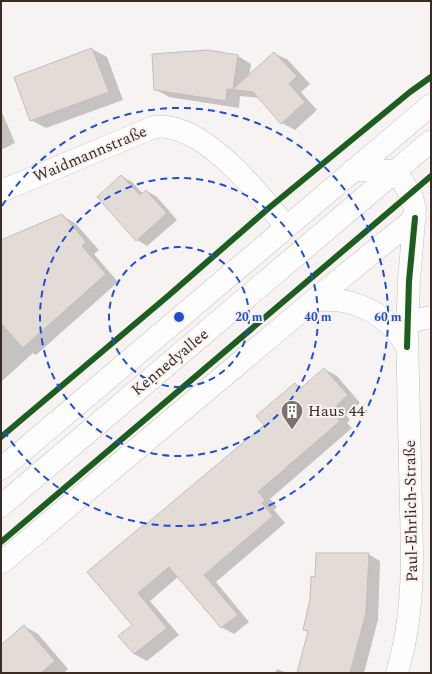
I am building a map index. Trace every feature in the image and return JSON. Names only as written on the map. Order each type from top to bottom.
[{"type":"street","name":"Kennedyallee","points":[[1,469],[431,105]]},
{"type":"street","name":"Waidmannstraße","points":[[1,191],[154,127],[166,127],[183,132],[214,150],[236,170],[286,227]]},
{"type":"street","name":"Kennedyallee","points":[[1,506],[431,141]]},
{"type":"street","points":[[353,170],[396,171]]},
{"type":"street","name":"Paul-Ehrlich-Straße","points":[[396,171],[413,200],[415,218],[409,281],[407,347],[412,569],[409,622],[406,640],[397,673]]},
{"type":"street","points":[[1,563],[313,301],[415,218]]},
{"type":"street","points":[[313,301],[323,300],[357,304],[378,315],[394,329],[407,347]]},
{"type":"street","points":[[408,322],[431,317]]},
{"type":"building","points":[[92,48],[109,92],[30,121],[14,77]]},
{"type":"building","points":[[208,50],[238,55],[233,89],[274,52],[297,76],[289,84],[305,102],[281,124],[253,92],[227,89],[226,101],[154,90],[152,54]]},
{"type":"building","points":[[121,175],[140,195],[146,190],[167,213],[136,241],[97,197]]},
{"type":"building","points":[[62,214],[86,242],[82,246],[106,274],[23,348],[1,323],[1,240]]},
{"type":"building","points":[[324,368],[348,395],[334,408],[338,413],[335,416],[340,421],[258,492],[265,500],[262,503],[273,516],[204,575],[238,615],[221,628],[169,567],[138,593],[167,628],[134,654],[118,636],[132,625],[87,572],[264,425],[256,416],[295,383],[300,389]]},
{"type":"building","points":[[316,553],[369,553],[366,613],[350,673],[297,673],[308,631],[303,630],[310,599],[311,576],[315,577]]},
{"type":"building","points":[[24,625],[55,661],[41,673],[1,673],[1,645]]},
{"type":"cycle path","points":[[1,437],[168,296],[270,207],[410,92],[431,77]]},
{"type":"cycle path","points":[[1,542],[431,176]]},
{"type":"cycle path","points":[[407,347],[409,281],[415,218]]},
{"type":"place","name":"Haus 44","points":[[292,430]]}]
